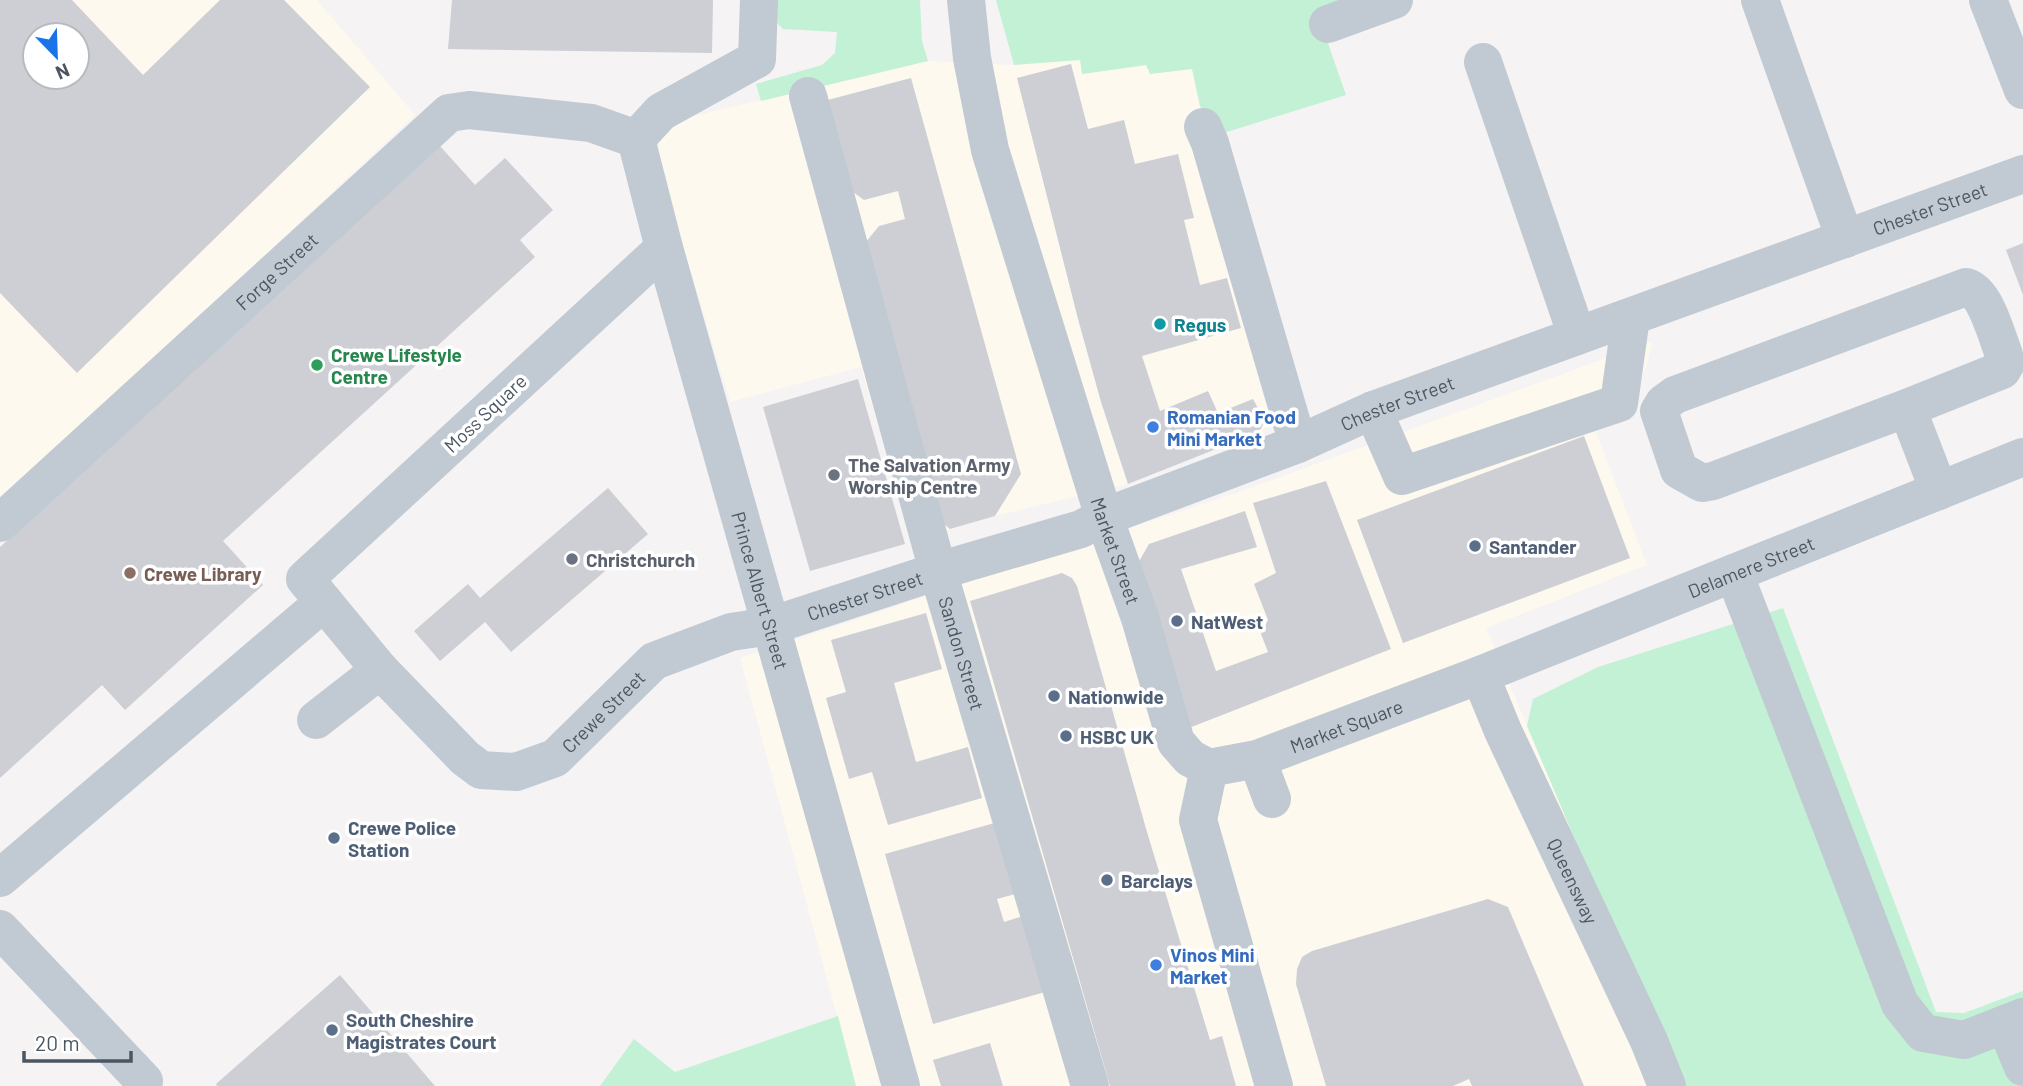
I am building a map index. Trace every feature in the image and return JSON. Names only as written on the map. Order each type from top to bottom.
[{"type":"street","points":[[636,139],[661,112],[757,59],[759,0]]},
{"type":"street","name":"Market Street","points":[[965,0],[972,58],[990,150],[1104,517],[1140,618],[1176,743],[1190,758],[1209,768]]},
{"type":"street","points":[[1328,24],[1394,0]]},
{"type":"street","points":[[1760,0],[1844,239]]},
{"type":"street","points":[[1988,0],[2023,90]]},
{"type":"street","points":[[1483,62],[1577,336]]},
{"type":"street","name":"Sandon Street","points":[[808,96],[938,571],[1090,1086]]},
{"type":"street","name":"Forge Street","points":[[0,523],[449,113],[469,110],[591,123],[636,139]]},
{"type":"street","points":[[1203,127],[1210,143],[1298,444]]},
{"type":"street","name":"Prince Albert Street","points":[[636,139],[664,248],[901,1086]]},
{"type":"street","name":"Chester Street","points":[[770,626],[938,571],[1081,529],[1104,517],[1298,444],[1373,410],[2023,174]]},
{"type":"street","name":"Moss Square","points":[[0,878],[315,590],[664,248]]},
{"type":"street","points":[[1966,287],[1973,289],[1981,298],[2006,363],[2002,370],[1907,408],[1713,481],[1702,482],[1679,470],[1659,411],[1664,403],[1675,395],[1966,287]]},
{"type":"street","points":[[1373,410],[1402,476],[1619,403],[1631,317]]},
{"type":"street","points":[[1907,408],[1939,491]]},
{"type":"street","name":"Delamere Street","points":[[1480,675],[2023,457]]},
{"type":"street","points":[[1734,573],[1900,1004],[1923,1033],[1964,1040],[2014,1020],[2023,1067]]},
{"type":"street","name":"Crewe Street","points":[[315,590],[380,670],[465,758],[481,769],[516,772],[555,758],[654,661],[731,632],[770,626]]},
{"type":"street","points":[[316,720],[380,670]]},
{"type":"street","name":"Market Square","points":[[1209,768],[1256,759],[1480,675]]},
{"type":"street","name":"Queensway","points":[[1480,675],[1503,731],[1649,1041],[1667,1086]]},
{"type":"street","points":[[1256,759],[1272,799]]},
{"type":"street","points":[[1209,768],[1198,820],[1274,1086]]},
{"type":"street","points":[[0,929],[144,1081]]},
{"type":"shaded area","points":[[0,0],[317,0],[415,115],[0,498]]},
{"type":"shaded area","points":[[1080,60],[1083,74],[1147,65],[1150,74],[1192,69],[1200,106],[1214,136],[1303,407],[1259,432],[1128,484],[995,516],[913,543],[861,367],[730,402],[658,162],[659,124],[928,61],[1014,65]]},
{"type":"shaded area","points":[[1653,341],[1646,367],[1629,406],[1596,432],[1647,565],[1486,628],[1679,1086],[856,1086],[740,658],[1242,491]]},
{"type":"green space","points":[[773,0],[920,0],[922,41],[928,61],[761,101],[756,84],[822,65],[835,53],[837,32],[783,29],[773,19]]},
{"type":"green space","points":[[996,0],[1344,0],[1317,12],[1346,95],[1214,136],[1200,106],[1192,69],[1150,74],[1146,65],[1082,74],[1080,60],[1014,65]]},
{"type":"green space","points":[[1783,608],[1936,1012],[1964,1013],[2023,991],[2023,1086],[1679,1086],[1527,726],[1533,699],[1598,667]]},
{"type":"green space","points":[[838,1016],[856,1086],[600,1086],[634,1039],[675,1072]]},
{"type":"building","points":[[0,0],[72,0],[143,75],[220,0],[284,0],[370,87],[77,373],[0,293]]},
{"type":"building","points":[[452,0],[713,0],[712,53],[448,49]]},
{"type":"building","points":[[1071,64],[1088,129],[1124,120],[1135,164],[1178,154],[1194,218],[1184,220],[1200,285],[1227,278],[1241,328],[1142,356],[1160,411],[1208,391],[1218,413],[1253,399],[1265,421],[1259,432],[1128,484],[1078,319],[1017,78]]},
{"type":"building","points":[[911,78],[1021,474],[995,516],[950,529],[933,515],[860,249],[879,226],[905,219],[898,191],[864,200],[842,184],[820,102]]},
{"type":"building","name":"Crewe Lifestyle Centre","points":[[440,146],[475,185],[505,158],[553,210],[520,240],[535,257],[223,541],[263,585],[125,710],[102,685],[0,778],[0,547]]},
{"type":"building","points":[[2023,243],[2023,295],[2006,250]]},
{"type":"building","name":"The Salvation Army Worship Centre","points":[[858,379],[905,544],[810,571],[763,407]]},
{"type":"building","points":[[1584,436],[1630,558],[1403,643],[1357,520]]},
{"type":"building","points":[[1326,481],[1391,649],[1189,728],[1138,563],[1149,544],[1245,511],[1257,547],[1181,569],[1216,671],[1268,652],[1261,634],[1268,620],[1254,584],[1276,573],[1253,503]]},
{"type":"building","name":"Christchurch","points":[[608,488],[648,534],[511,652],[485,622],[440,661],[414,631],[468,584],[480,598]]},
{"type":"building","points":[[1062,573],[1072,578],[1077,586],[1210,1040],[1222,1036],[1236,1086],[1110,1086],[970,601]]},
{"type":"building","points":[[926,613],[942,669],[894,683],[916,762],[968,747],[982,798],[888,825],[872,772],[849,779],[826,698],[846,692],[831,640]]},
{"type":"building","points":[[998,822],[1019,893],[997,899],[1004,922],[1023,916],[1045,992],[933,1024],[885,854]]},
{"type":"building","points":[[1488,899],[1508,907],[1584,1086],[1472,1086],[1469,1079],[1453,1086],[1326,1086],[1296,984],[1297,969],[1302,957],[1312,951]]},
{"type":"building","name":"South Cheshire Magistrates Court","points":[[340,975],[435,1086],[217,1086],[216,1084]]},
{"type":"building","points":[[990,1043],[1003,1086],[941,1086],[933,1060]]},
{"type":"place","name":"Regus","points":[[1160,324]]},
{"type":"place","name":"Crewe Lifestyle Centre","points":[[317,365]]},
{"type":"place","name":"Romanian Food Mini Market","points":[[1153,427]]},
{"type":"place","name":"The Salvation Army Worship Centre","points":[[834,475]]},
{"type":"place","name":"Santander","points":[[1475,546]]},
{"type":"place","name":"Christchurch","points":[[572,559]]},
{"type":"place","name":"Crewe Library","points":[[130,573]]},
{"type":"place","name":"NatWest","points":[[1177,621]]},
{"type":"place","name":"Nationwide","points":[[1054,696]]},
{"type":"place","name":"HSBC UK","points":[[1066,736]]},
{"type":"place","name":"Crewe Police Station","points":[[334,838]]},
{"type":"place","name":"Barclays","points":[[1107,880]]},
{"type":"place","name":"Vinos Mini Market","points":[[1156,965]]},
{"type":"place","name":"South Cheshire Magistrates Court","points":[[332,1030]]}]
